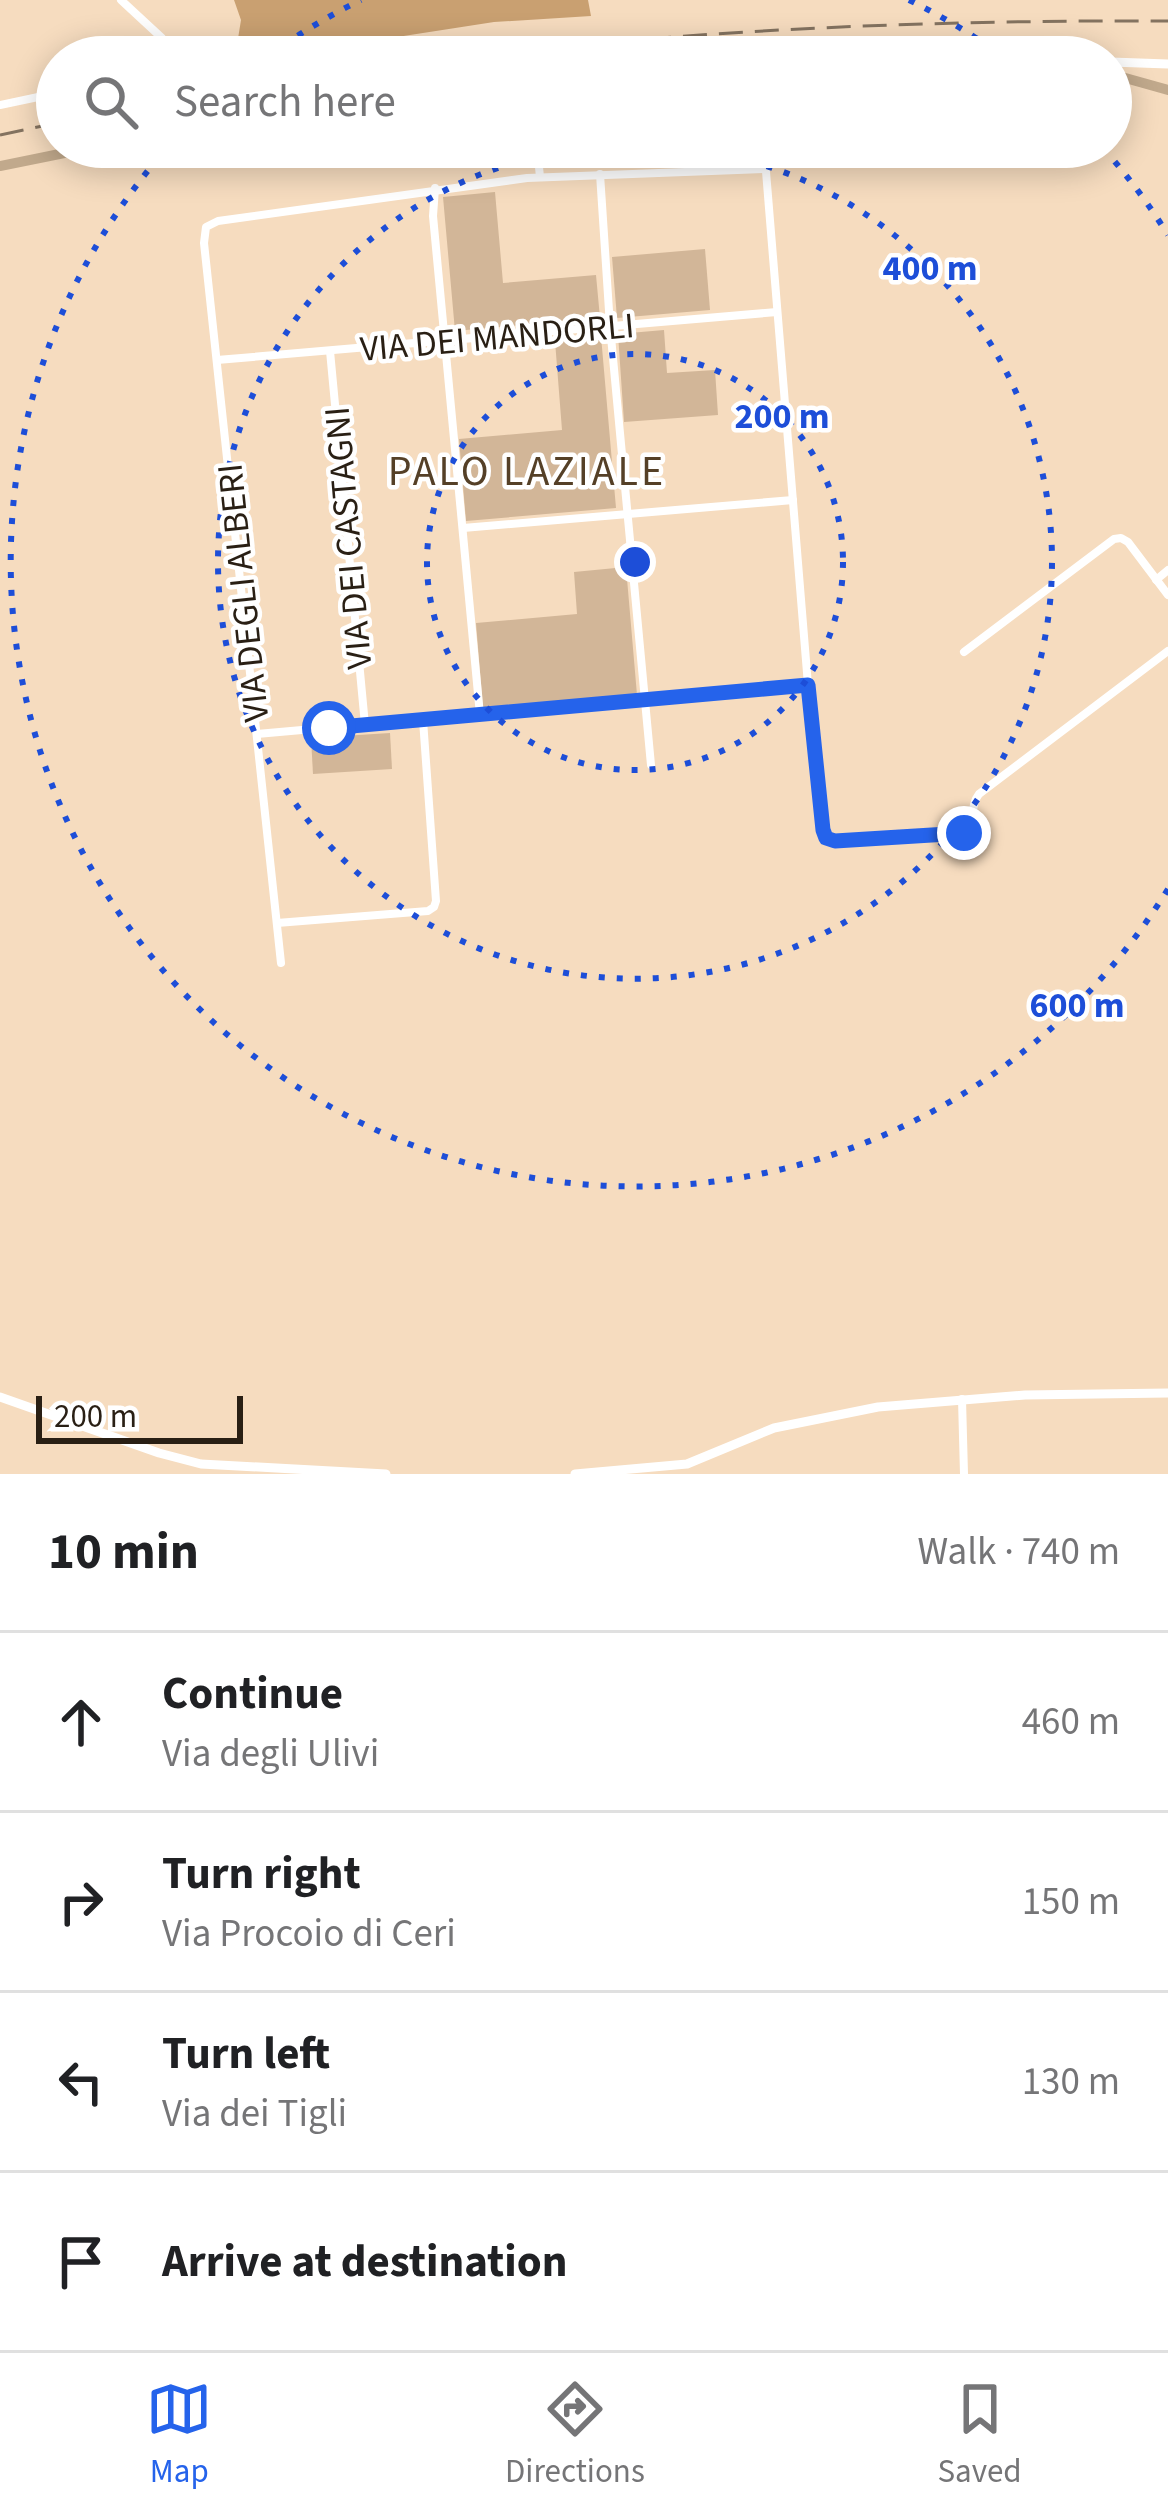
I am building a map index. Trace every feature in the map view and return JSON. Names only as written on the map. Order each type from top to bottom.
[{"type":"main road","points":[[1132,79],[1168,93]]},
{"type":"main road","points":[[0,166],[36,159]]},
{"type":"street","points":[[121,0],[161,36]]},
{"type":"street","points":[[1132,65],[1168,64]]},
{"type":"street","points":[[0,105],[36,97]]},
{"type":"street","points":[[539,168],[540,176]]},
{"type":"street","points":[[480,715],[432,208],[435,188],[540,176],[765,169],[808,685],[826,838],[966,832],[972,826],[972,803],[979,794],[1168,651]]},
{"type":"street","points":[[600,174],[651,765]]},
{"type":"street","name":"VIA DEGLI ALBERI","points":[[281,963],[204,243],[208,225],[218,221],[435,188]]},
{"type":"street","name":"VIA DEI MANDORLI","points":[[217,360],[777,312]]},
{"type":"street","name":"VIA DEI CASTAGNI","points":[[330,351],[365,725]]},
{"type":"street","points":[[463,528],[793,500]]},
{"type":"street","points":[[964,652],[1114,538],[1128,542],[1168,596]]},
{"type":"street","points":[[1156,580],[1168,570]]},
{"type":"street","points":[[256,734],[808,685]]},
{"type":"street","points":[[277,923],[434,907],[423,720]]},
{"type":"street","points":[[575,1474],[687,1464],[793,1423],[868,1409],[962,1399],[1168,1393]]},
{"type":"street","points":[[0,1397],[201,1464],[386,1474]]},
{"type":"street","points":[[962,1399],[964,1474]]},
{"type":"shaded area","points":[[234,0],[588,0],[591,16],[494,22],[404,36],[238,36],[241,20]]},
{"type":"shaded area","points":[[495,192],[503,283],[596,275],[600,318],[455,331],[443,197]]},
{"type":"shaded area","points":[[705,249],[710,310],[617,318],[612,257]]},
{"type":"shaded area","points":[[664,330],[667,373],[715,370],[718,415],[624,422],[618,334]]},
{"type":"shaded area","points":[[601,336],[616,508],[466,521],[459,439],[562,430],[555,341]]},
{"type":"shaded area","points":[[626,567],[637,695],[483,708],[476,623],[577,614],[574,572]]},
{"type":"shaded area","points":[[390,733],[392,769],[313,774],[311,738]]},
{"type":"railway","points":[[690,36],[993,22],[1168,21]]},
{"type":"railway","points":[[0,135],[36,127]]},
{"type":"district","name":"PALO LAZIALE","points":[[527,470]]},
{"type":"route","points":[[329,728],[808,685],[826,838],[964,833]]}]
